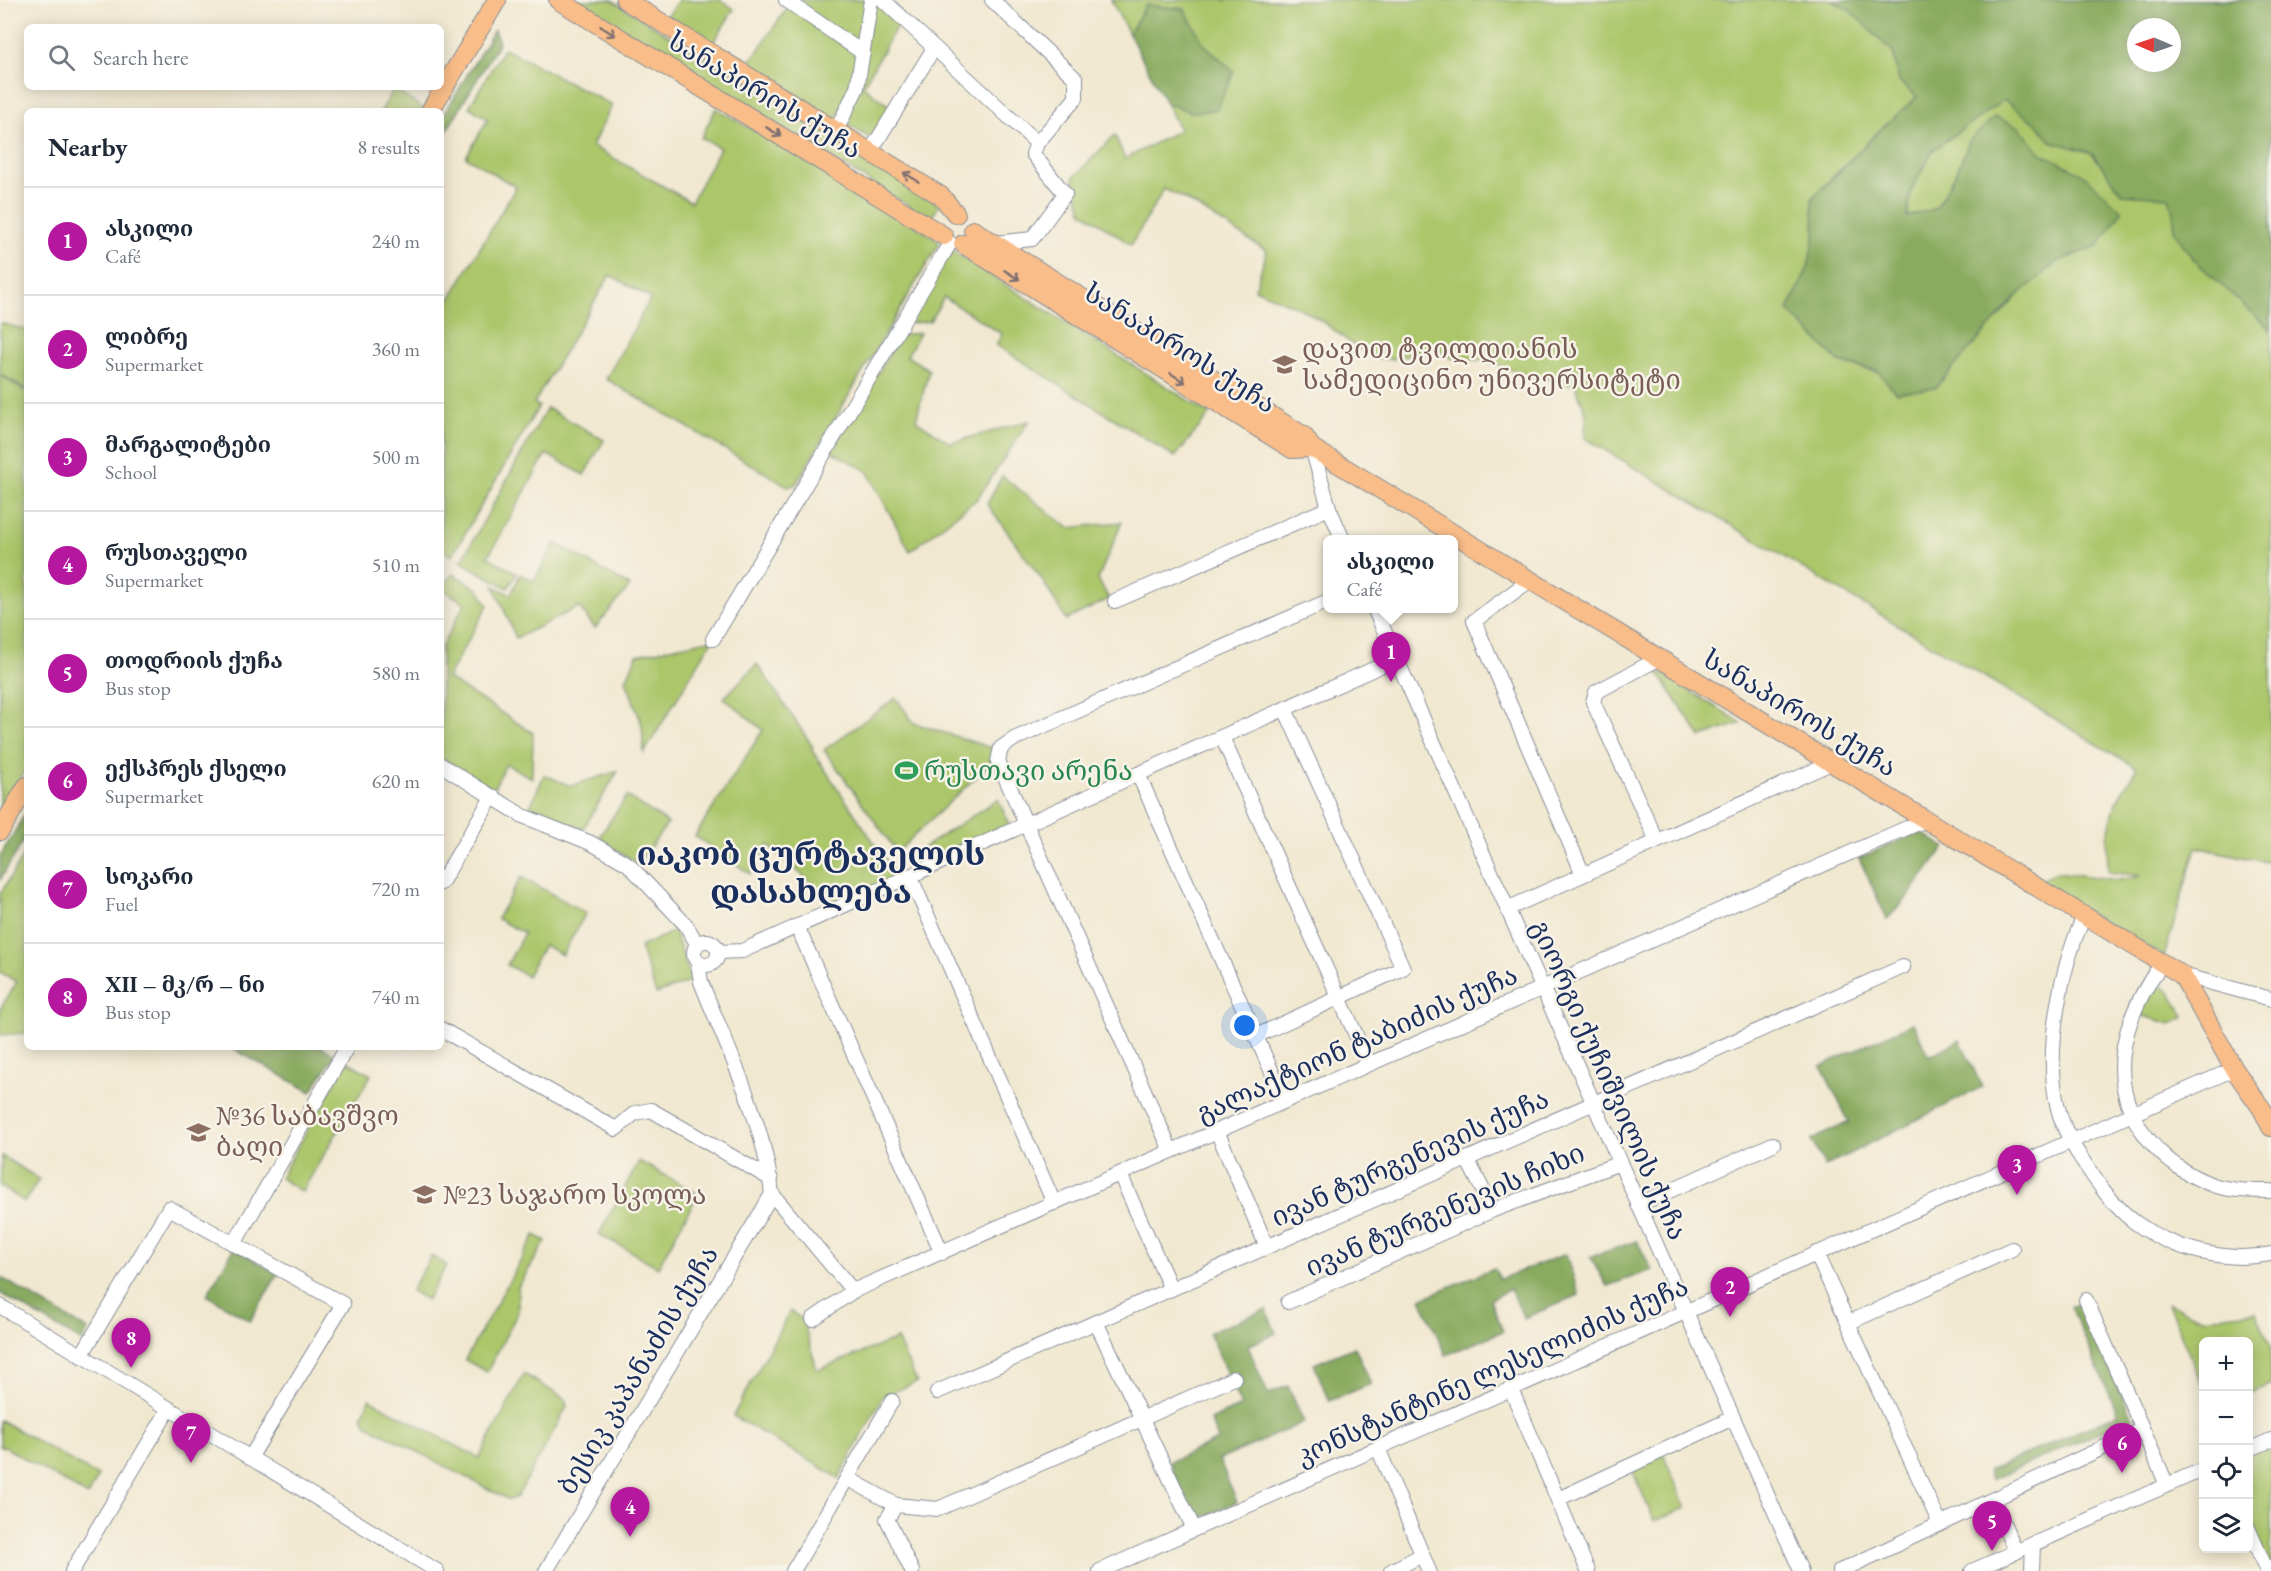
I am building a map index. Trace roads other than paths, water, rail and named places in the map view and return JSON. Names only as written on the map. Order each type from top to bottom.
[{"type":"main road","name":"სანაპიროს ქუჩა","points":[[558,0],[957,238],[1292,449],[1312,448]]},
{"type":"main road","name":"სანაპიროს ქუჩა","points":[[625,0],[941,196],[956,214],[969,218],[957,238]]},
{"type":"main road","points":[[444,89],[497,4]]},
{"type":"main road","points":[[432,108],[443,90]]},
{"type":"main road","points":[[956,214],[945,220],[942,228],[957,238]]},
{"type":"main road","name":"სანაპიროს ქუჩა","points":[[957,238],[994,243],[1304,436],[1312,448],[1454,535]]},
{"type":"main road","name":"სანაპიროს ქუჩა","points":[[1458,537],[2182,975]]},
{"type":"main road","points":[[0,831],[24,791]]},
{"type":"main road","points":[[2182,975],[2234,1069],[2262,1109],[2271,1127]]},
{"type":"street","points":[[786,0],[863,53]]},
{"type":"street","points":[[836,131],[857,88],[871,0]]},
{"type":"street","points":[[883,0],[1037,143]]},
{"type":"street","points":[[992,0],[1076,79],[1076,98],[1037,143],[1033,154],[1065,194],[1032,239],[994,243]]},
{"type":"street","points":[[870,152],[934,48]]},
{"type":"street","points":[[713,639],[957,238]]},
{"type":"street","points":[[1312,448],[1329,508],[1341,535]]},
{"type":"street","points":[[1115,602],[1329,508]]},
{"type":"street","points":[[1529,581],[1474,621],[1583,874]]},
{"type":"street","points":[[1172,1151],[998,761],[1001,748],[1014,739],[1323,603]]},
{"type":"street","name":"გიორგი ქუჩიშვილის ქუჩა","points":[[1376,613],[1801,1571]]},
{"type":"street","points":[[1657,842],[1593,702],[1596,692],[1658,658]]},
{"type":"street","points":[[718,952],[742,951],[1396,659]]},
{"type":"street","points":[[1256,1036],[1403,968],[1285,709]]},
{"type":"street","points":[[1222,737],[1369,1064]]},
{"type":"street","points":[[1507,909],[1831,763]]},
{"type":"street","points":[[444,767],[523,816],[591,843],[627,864],[686,925],[697,944]]},
{"type":"street","points":[[1138,774],[1285,1101]]},
{"type":"street","points":[[444,878],[492,797]]},
{"type":"street","name":"გალაქტიონ ტაბიძის ქუჩა","points":[[813,1320],[853,1291],[1925,820]]},
{"type":"street","points":[[910,876],[1054,1203]]},
{"type":"street","points":[[2084,916],[2070,952],[2054,1038],[2053,1070],[2056,1099],[2062,1123],[2070,1141],[2102,1190],[2136,1223],[2168,1240],[2209,1254],[2236,1257],[2271,1254]]},
{"type":"street","points":[[797,926],[942,1253]]},
{"type":"street","points":[[697,944],[708,941],[715,945],[718,952],[716,960],[710,964],[698,963]]},
{"type":"street","points":[[697,944],[693,954],[698,963],[701,982],[754,1116],[771,1179],[772,1194],[853,1291]]},
{"type":"street","points":[[2162,963],[2146,986],[2127,1031],[2122,1054],[2123,1091],[2130,1114],[2145,1137],[2176,1166],[2216,1185],[2247,1191],[2271,1191]]},
{"type":"street","name":"ივან ტურგენევის ქუჩა","points":[[937,1392],[1903,967]]},
{"type":"street","name":"სანაპიროს ქუჩა","points":[[2182,975],[2271,999]]},
{"type":"street","points":[[444,1031],[616,1129],[635,1113],[651,1110],[771,1179]]},
{"type":"street","points":[[234,1244],[345,1050]]},
{"type":"street","name":"კონსტანტინე ლესელიძის ქუჩა","points":[[1100,1571],[2234,1069]]},
{"type":"street","points":[[1217,1131],[1267,1247]]},
{"type":"street","points":[[1638,1204],[1773,1144]]},
{"type":"street","points":[[1467,1159],[1493,1210]]},
{"type":"street","name":"ივან ტურგენევის ჩიხი","points":[[1288,1302],[1493,1210],[1620,1163]]},
{"type":"street","points":[[1120,1174],[1171,1289]]},
{"type":"street","name":"ბესიკ კაპანაძის ქუჩა","points":[[546,1571],[772,1194]]},
{"type":"street","points":[[81,1356],[169,1208],[343,1304],[250,1458]]},
{"type":"street","points":[[1848,1323],[2012,1249]]},
{"type":"street","points":[[1816,1253],[1940,1524]]},
{"type":"street","points":[[2086,1300],[2167,1485]]},
{"type":"street","points":[[0,1306],[437,1571]]},
{"type":"street","points":[[1096,1322],[1194,1529]]},
{"type":"street","points":[[847,1478],[896,1505],[938,1509],[1234,1378]]},
{"type":"street","points":[[1511,1389],[1588,1571]]},
{"type":"street","points":[[793,1571],[891,1401]]},
{"type":"street","points":[[72,1571],[169,1408]]},
{"type":"street","points":[[1558,1499],[1733,1418]]},
{"type":"street","points":[[1840,1571],[2141,1430]]},
{"type":"street","points":[[2253,1448],[2271,1440]]},
{"type":"street","points":[[1378,1448],[1429,1571]]},
{"type":"street","points":[[1972,1571],[2199,1471]]},
{"type":"street","points":[[1993,1500],[2016,1552]]},
{"type":"street","points":[[896,1505],[887,1519],[912,1571]]},
{"type":"street","points":[[2253,1539],[2267,1571]]},
{"type":"street","points":[[2032,1571],[2033,1544]]},
{"type":"street","points":[[1391,1571],[1422,1555]]},
{"type":"place","name":"დავით ტვილდიანის სამედიცინო უნივერსიტეტი","points":[[1284,365]]},
{"type":"place","name":"ასკილი","points":[[1391,682]]},
{"type":"place","name":"რუსთავი არენა","points":[[906,771]]},
{"type":"place","name":"№36 საბავშვო ბაღი","points":[[198,1132]]},
{"type":"place","name":"№23 საჯარო სკოლა","points":[[425,1195]]},
{"type":"place","name":"მარგალიტები","points":[[2017,1195]]},
{"type":"place","name":"ლიბრე","points":[[1730,1317]]},
{"type":"place","name":"XII – მკ/რ – ნი","points":[[131,1368]]},
{"type":"place","name":"სოკარი","points":[[191,1463]]},
{"type":"place","name":"ექსპრეს ქსელი","points":[[2122,1473]]},
{"type":"place","name":"რუსთაველი","points":[[630,1537]]},
{"type":"place","name":"თოდრიის ქუჩა","points":[[1992,1551]]},
{"type":"district","name":"იაკობ ცურტაველის დასახლება","points":[[811,872]]}]
